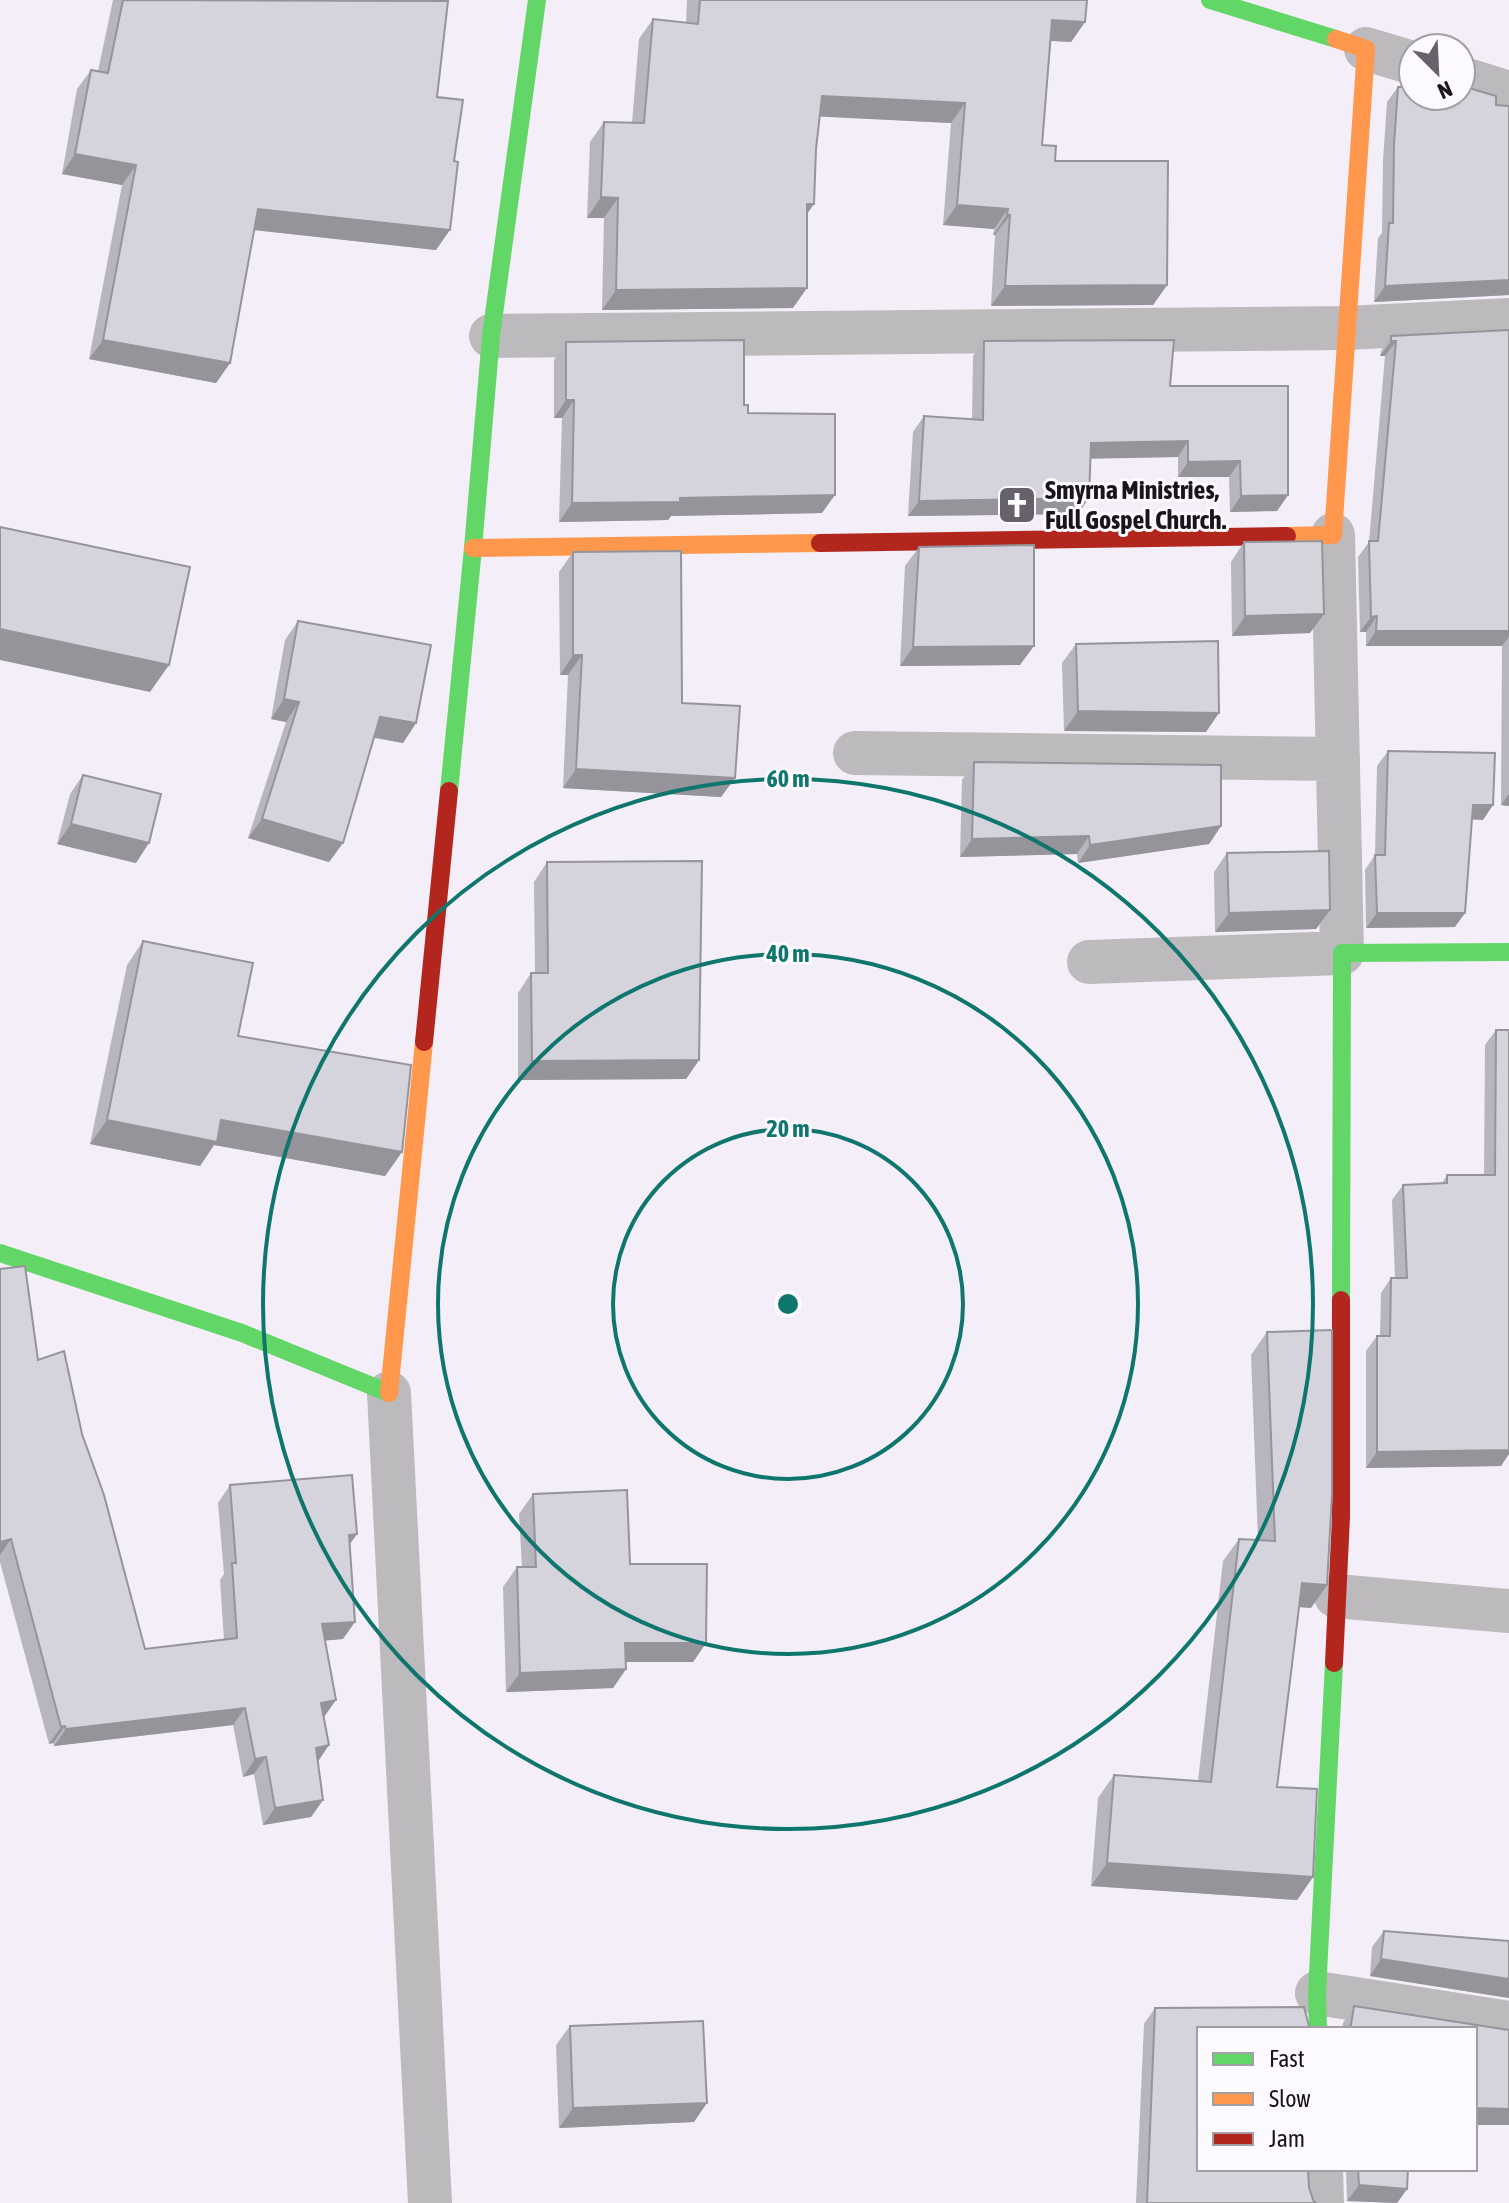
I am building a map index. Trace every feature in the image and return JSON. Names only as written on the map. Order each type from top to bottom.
[{"type":"street","points":[[430,2203],[389,1393],[473,548],[491,336],[537,0]]},
{"type":"street","points":[[1210,0],[1397,58]]},
{"type":"street","points":[[1366,49],[1333,535],[1342,953],[1341,1517],[1318,2011],[1509,2023]]},
{"type":"street","points":[[1477,83],[1509,93]]},
{"type":"street","points":[[491,336],[1346,328],[1509,320]]},
{"type":"street","points":[[473,548],[1333,535]]},
{"type":"street","points":[[855,753],[1338,759]]},
{"type":"street","points":[[1089,962],[1342,953],[1509,952]]},
{"type":"street","points":[[0,1253],[242,1333],[389,1393]]},
{"type":"street","points":[[1336,1596],[1509,1611]]},
{"type":"street","points":[[1321,2171],[1322,2203]]},
{"type":"building","points":[[123,0],[448,1],[437,97],[463,100],[454,161],[458,162],[450,230],[258,209],[230,363],[103,340],[136,165],[75,154],[91,70],[108,73]]},
{"type":"building","points":[[700,0],[1087,0],[1085,22],[1052,20],[1042,145],[1056,146],[1055,161],[1168,161],[1167,285],[1005,286],[1008,209],[957,205],[965,103],[822,96],[814,204],[807,204],[807,288],[616,290],[618,198],[601,197],[604,122],[644,123],[653,19],[698,24]]},
{"type":"building","points":[[1477,90],[1496,96],[1496,105],[1509,106],[1509,280],[1385,286],[1389,223],[1393,223],[1397,102],[1397,112],[1477,112]]},
{"type":"building","points":[[1509,330],[1509,631],[1376,631],[1377,616],[1371,617],[1369,541],[1378,541],[1396,341],[1391,341],[1391,336]]},
{"type":"building","points":[[744,340],[744,405],[748,405],[748,413],[835,414],[835,495],[572,503],[574,400],[566,400],[566,342]]},
{"type":"building","points":[[1174,340],[1170,386],[1288,386],[1288,495],[1241,496],[1240,461],[1188,462],[1188,441],[1091,443],[1089,498],[919,501],[924,416],[983,420],[984,341]]},
{"type":"building","points":[[0,527],[190,567],[169,665],[0,629]]},
{"type":"building","points":[[1322,541],[1324,614],[1245,616],[1244,542]]},
{"type":"building","points":[[1034,545],[1034,646],[913,647],[919,547]]},
{"type":"building","points":[[681,551],[682,703],[740,706],[735,778],[576,769],[582,655],[573,655],[573,552]]},
{"type":"building","points":[[298,621],[431,645],[416,723],[380,717],[343,843],[262,819],[299,702],[284,699]]},
{"type":"building","points":[[1218,641],[1219,713],[1078,711],[1076,644]]},
{"type":"building","points":[[1388,751],[1495,753],[1493,805],[1473,805],[1465,913],[1377,913],[1375,855],[1385,855]]},
{"type":"building","points":[[974,762],[1221,765],[1221,826],[1090,845],[1089,836],[972,839]]},
{"type":"building","points":[[83,775],[161,794],[149,843],[71,824]]},
{"type":"building","points":[[1329,851],[1330,910],[1229,913],[1227,853]]},
{"type":"building","points":[[702,861],[699,1060],[532,1061],[531,973],[548,973],[547,862]]},
{"type":"building","points":[[143,941],[253,963],[238,1036],[411,1065],[402,1152],[221,1120],[217,1142],[107,1120]]},
{"type":"building","points":[[1496,1030],[1509,1030],[1509,1450],[1377,1452],[1377,1336],[1390,1336],[1391,1278],[1407,1278],[1403,1185],[1447,1183],[1447,1175],[1495,1175]]},
{"type":"building","points":[[25,1266],[38,1360],[64,1351],[82,1434],[104,1495],[145,1649],[237,1638],[232,1563],[236,1563],[230,1485],[352,1475],[357,1534],[349,1535],[355,1622],[322,1624],[336,1700],[321,1703],[329,1745],[316,1748],[323,1800],[275,1808],[266,1757],[255,1759],[245,1708],[66,1729],[65,1726],[61,1727],[11,1539],[0,1542],[0,1269]]},
{"type":"building","points":[[1332,1330],[1332,1494],[1327,1585],[1302,1583],[1277,1787],[1317,1789],[1313,1877],[1107,1863],[1114,1775],[1211,1782],[1239,1539],[1275,1541],[1267,1332]]},
{"type":"building","points":[[627,1490],[630,1564],[707,1564],[706,1643],[625,1643],[626,1669],[520,1673],[517,1567],[536,1567],[533,1494]]},
{"type":"building","points":[[1384,1931],[1509,1941],[1509,1979],[1381,1959]]},
{"type":"building","points":[[1354,2006],[1509,2030],[1509,2109],[1477,2108],[1477,2027],[1349,2027]]},
{"type":"building","points":[[1304,2007],[1310,2027],[1197,2027],[1197,2171],[1308,2171],[1309,2187],[1316,2203],[1147,2203],[1155,2008]]},
{"type":"building","points":[[703,2021],[707,2103],[573,2108],[570,2026]]},
{"type":"building","points":[[1358,2171],[1408,2171],[1407,2189],[1359,2185]]},
{"type":"traffic: fast","points":[[449,791],[491,336],[537,0]]},
{"type":"traffic: fast","points":[[1210,0],[1336,39]]},
{"type":"traffic: fast","points":[[1341,1300],[1342,953],[1509,952]]},
{"type":"traffic: fast","points":[[0,1253],[242,1333],[389,1393]]},
{"type":"traffic: fast","points":[[1318,2027],[1317,1993],[1334,1663]]},
{"type":"traffic: slow","points":[[1287,536],[1333,535],[1366,49],[1336,39]]},
{"type":"traffic: slow","points":[[473,548],[820,543]]},
{"type":"traffic: slow","points":[[389,1393],[424,1042]]},
{"type":"traffic: jam","points":[[820,543],[1287,536]]},
{"type":"traffic: jam","points":[[424,1042],[449,791]]},
{"type":"traffic: jam","points":[[1334,1663],[1341,1517],[1341,1300]]},
{"type":"place","name":"Smyrna Ministries, Full Gospel Church.","points":[[1017,505]]}]
